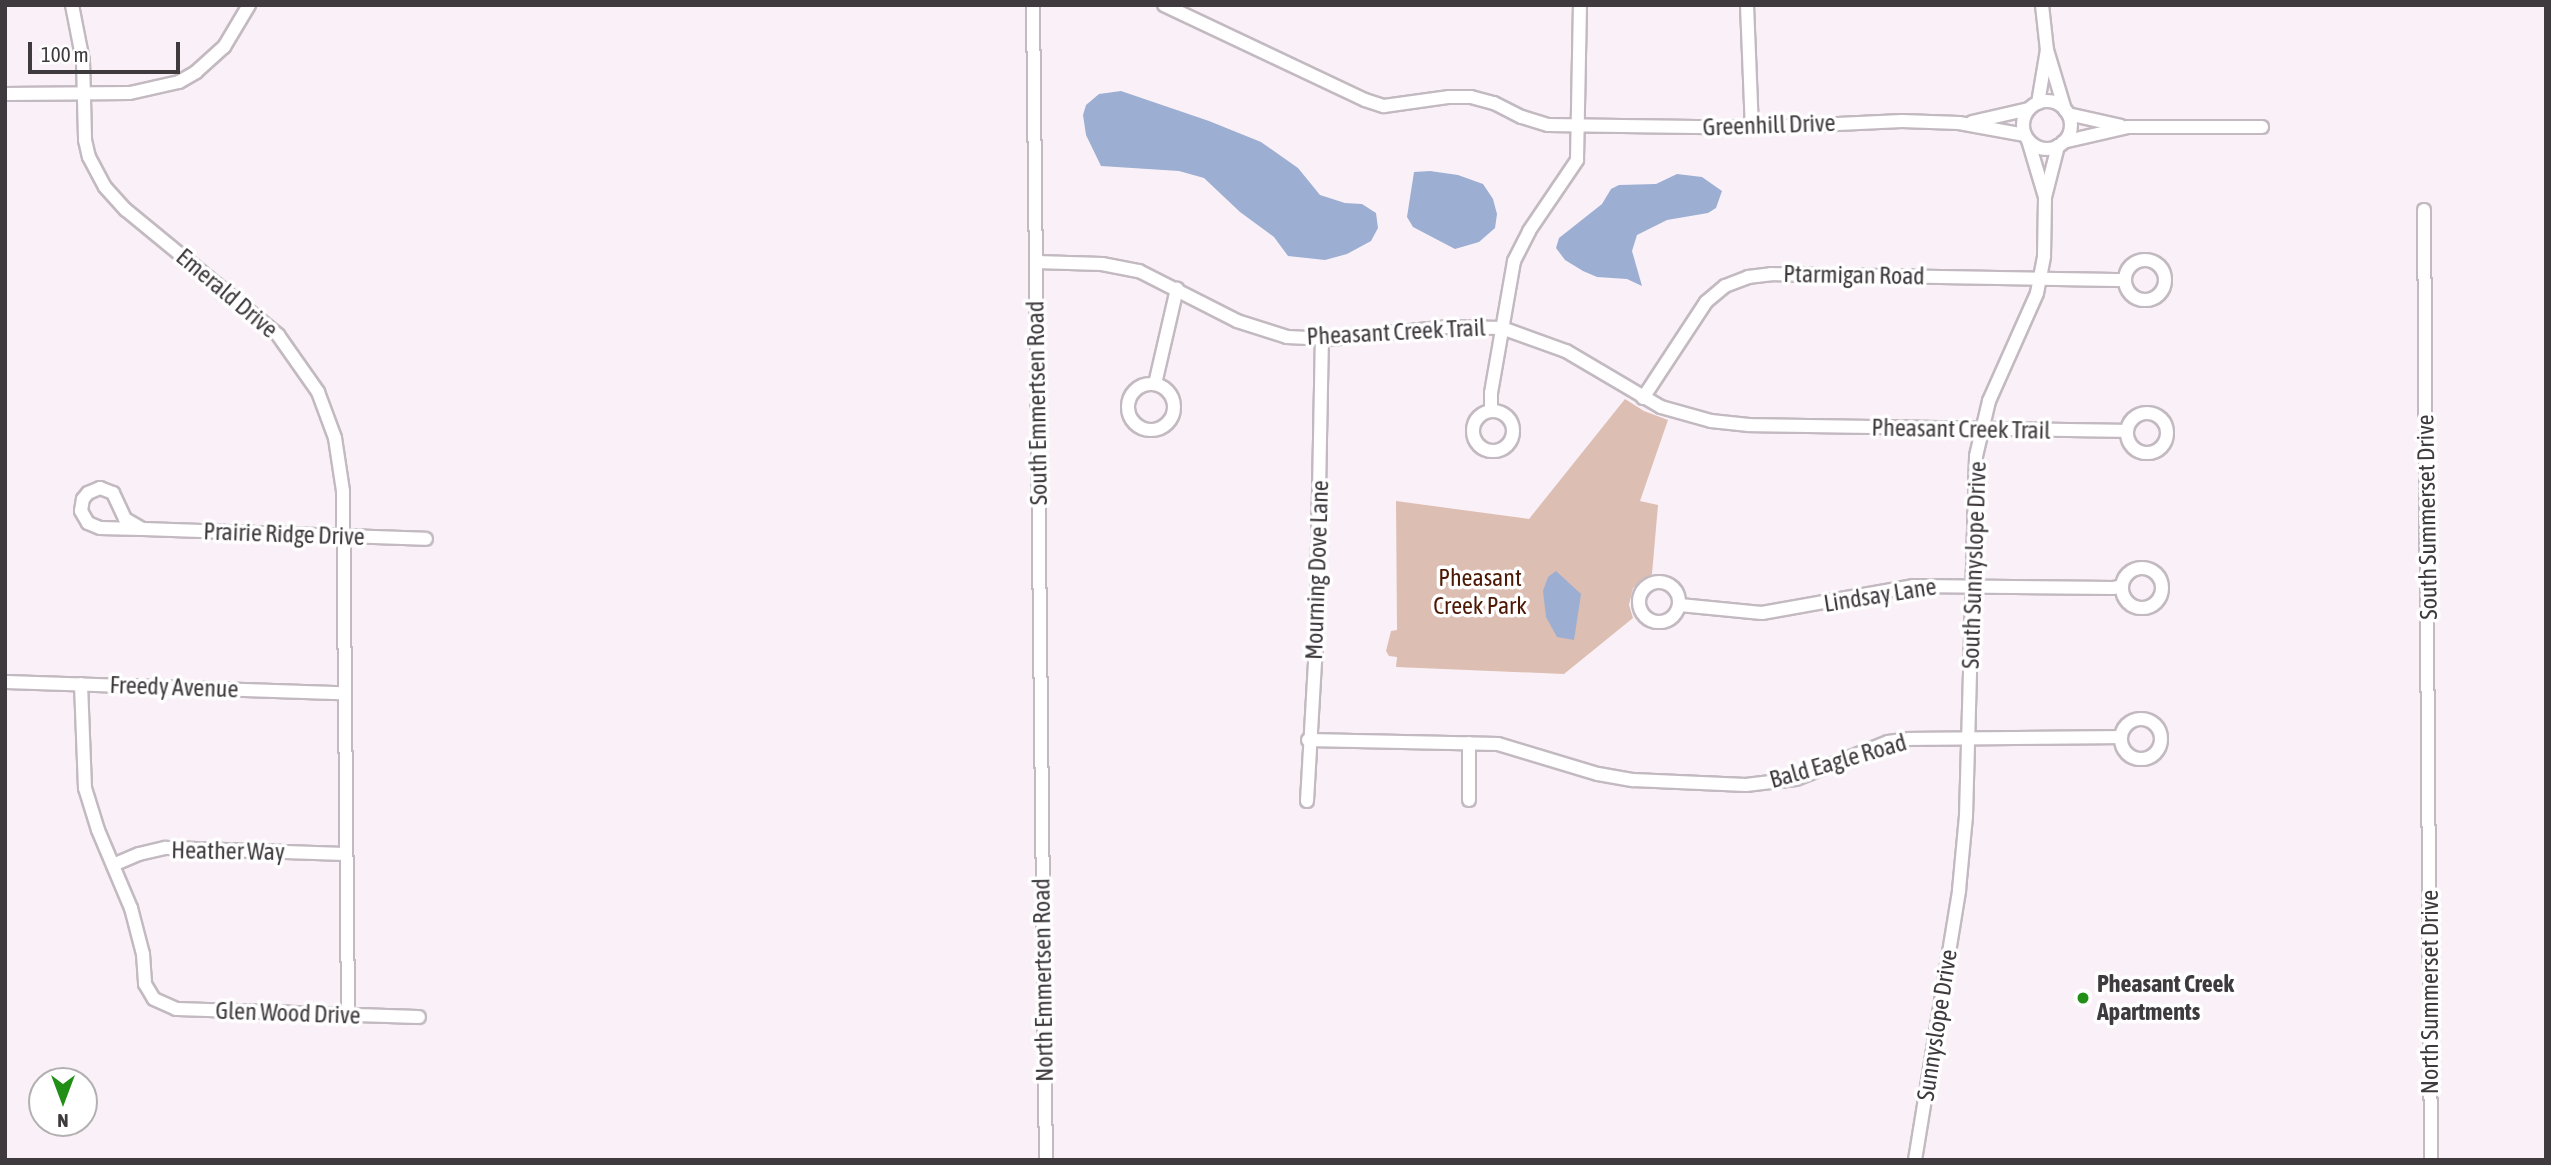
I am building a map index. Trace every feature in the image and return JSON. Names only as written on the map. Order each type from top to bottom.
[{"type":"street","name":"Emerald Drive","points":[[72,5],[81,43],[85,140],[89,157],[110,193],[126,210],[259,316],[278,335],[306,372],[335,438],[343,491],[348,1015]]},
{"type":"street","points":[[5,94],[144,92],[179,82],[211,61],[224,47],[248,5]]},
{"type":"street","name":"South Emmertsen Road","points":[[1034,5],[1041,800]]},
{"type":"street","points":[[1491,411],[1491,393],[1518,250],[1577,159],[1580,5]]},
{"type":"street","points":[[1747,5],[1752,128]]},
{"type":"street","points":[[2042,5],[2047,50],[2071,126],[2061,144]]},
{"type":"street","name":"Greenhill Drive","points":[[1161,6],[1198,19],[1366,100],[1387,106],[1449,97],[1471,97],[1494,103],[1522,117],[1548,125],[1752,128],[1860,121],[1959,123],[2027,138]]},
{"type":"street","points":[[2047,50],[2033,106],[2023,121],[2027,138],[2045,149],[2128,127]]},
{"type":"street","points":[[2033,106],[2054,102],[2066,112],[2128,127],[2262,127]]},
{"type":"street","name":"Greenhill Drive","points":[[1959,123],[2033,106]]},
{"type":"street","name":"South Sunnyslope Drive","points":[[2027,138],[2045,197]]},
{"type":"street","name":"South Sunnyslope Drive","points":[[1959,890],[1970,736],[1975,480],[1980,429],[1999,375],[2032,309],[2042,278],[2045,197],[2061,144]]},
{"type":"street","name":"South Summerset Drive","points":[[2424,210],[2430,824]]},
{"type":"street","name":"Pheasant Creek Trail","points":[[1036,262],[1121,266],[1147,274],[1259,330],[1287,337],[1322,340],[1458,326],[1502,328],[1528,335],[1566,351],[1643,398],[1679,413],[1729,424],[2127,431]]},
{"type":"street","name":"Ptarmigan Road","points":[[1643,398],[1706,302],[1725,286],[1748,277],[1771,274],[2124,280]]},
{"type":"street","points":[[1155,384],[1177,289]]},
{"type":"street","name":"Mourning Dove Lane","points":[[1307,801],[1308,740],[1316,647],[1322,340]]},
{"type":"street","name":"Prairie Ridge Drive","points":[[142,529],[125,519],[117,498],[108,490],[93,490],[83,499],[84,519],[93,526],[142,529],[426,539]]},
{"type":"street","name":"Lindsay Lane","points":[[1680,605],[1762,613],[1888,588],[1973,585],[2113,589],[2122,586]]},
{"type":"street","name":"Freedy Avenue","points":[[5,682],[343,693]]},
{"type":"street","points":[[81,684],[85,788],[91,812],[113,865]]},
{"type":"street","name":"Bald Eagle Road","points":[[1308,740],[1498,744],[1598,774],[1633,780],[1746,785],[1796,779],[1892,742],[1970,736],[2121,737]]},
{"type":"street","points":[[1469,743],[1469,800]]},
{"type":"street","name":"North Emmertsen Road","points":[[1041,800],[1046,1160]]},
{"type":"street","name":"North Summerset Drive","points":[[2430,824],[2431,1160]]},
{"type":"street","name":"Heather Way","points":[[113,865],[139,854],[166,848],[346,854]]},
{"type":"street","name":"Glen Wood Drive","points":[[113,865],[138,930],[145,984],[159,1003],[176,1009],[419,1017]]},
{"type":"street","name":"Sunnyslope Drive","points":[[1915,1160],[1959,890]]},
{"type":"green space","name":"Pheasant Creek Park","points":[[1625,399],[1644,411],[1668,420],[1640,501],[1658,505],[1652,574],[1633,588],[1629,605],[1633,618],[1564,674],[1396,667],[1397,657],[1389,656],[1386,651],[1391,631],[1397,630],[1396,501],[1529,519]]},
{"type":"water","points":[[1121,91],[1261,142],[1298,168],[1320,195],[1345,203],[1362,204],[1376,213],[1378,228],[1371,241],[1347,254],[1325,260],[1288,256],[1274,237],[1240,212],[1204,178],[1179,171],[1101,166],[1086,135],[1083,115],[1086,105],[1099,94]]},
{"type":"water","points":[[1414,172],[1458,175],[1483,184],[1493,199],[1497,214],[1495,228],[1479,242],[1455,249],[1413,227],[1407,217]]},
{"type":"water","points":[[1677,174],[1702,177],[1722,191],[1716,208],[1708,213],[1667,220],[1637,235],[1632,251],[1642,286],[1627,279],[1597,277],[1583,271],[1565,260],[1556,248],[1559,238],[1602,204],[1611,189],[1619,185],[1656,184]]},
{"type":"water","points":[[1556,571],[1581,594],[1574,640],[1557,637],[1546,617],[1543,591],[1548,577]]},
{"type":"place","name":"Pheasant Creek Apartments","points":[[2083,998]]}]
